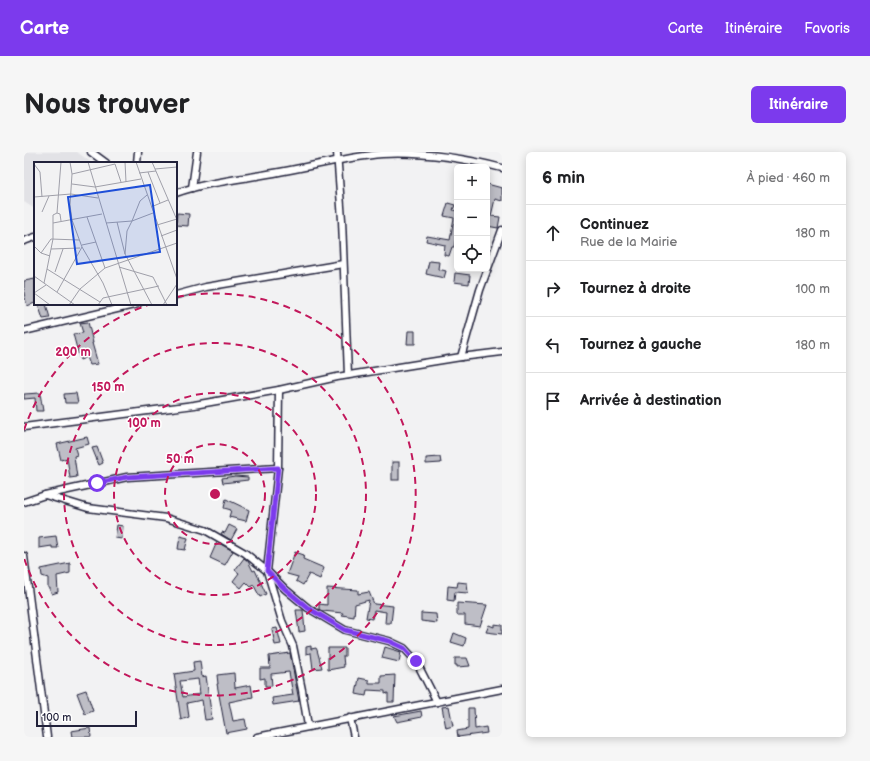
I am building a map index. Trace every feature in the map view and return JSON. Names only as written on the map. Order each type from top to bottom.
[{"type":"street","points":[[91,152],[105,162]]},
{"type":"street","points":[[137,162],[138,152]]},
{"type":"street","points":[[192,188],[197,152]]},
{"type":"street","points":[[337,152],[342,220],[348,375]]},
{"type":"street","points":[[177,193],[192,188],[292,170],[337,160],[381,154],[412,153],[442,156],[502,168]]},
{"type":"street","points":[[461,357],[480,290],[502,230]]},
{"type":"street","points":[[24,241],[34,237]]},
{"type":"street","points":[[177,295],[206,287],[343,264]]},
{"type":"street","points":[[24,331],[134,305]]},
{"type":"street","points":[[24,427],[194,405],[279,390],[348,375],[502,352]]},
{"type":"street","points":[[279,390],[278,468],[267,571],[282,621],[292,646],[308,726]]},
{"type":"street","points":[[24,502],[44,495],[127,477],[278,468]]},
{"type":"street","points":[[44,495],[88,508],[166,518],[204,530],[245,553],[308,608],[345,630],[389,641],[404,648],[416,661],[437,702]]},
{"type":"street","points":[[24,556],[47,737]]},
{"type":"street","points":[[256,737],[502,689]]},
{"type":"street","points":[[350,718],[354,737]]},
{"type":"shaded area","points":[[24,152],[77,152],[91,162],[34,162],[34,208],[24,202]]},
{"type":"building","points":[[490,185],[502,188],[502,201],[495,199],[491,216],[500,217],[498,228],[490,227]]},
{"type":"building","points":[[448,203],[454,205],[454,218],[444,216]]},
{"type":"building","points":[[177,213],[189,214],[188,226],[177,225]]},
{"type":"building","points":[[454,218],[454,247],[452,247],[449,256],[444,255],[445,245],[426,241],[427,236],[450,240]]},
{"type":"building","points":[[429,261],[439,262],[438,269],[446,271],[444,278],[426,274]]},
{"type":"building","points":[[455,273],[470,275],[469,284],[454,282]]},
{"type":"building","points":[[34,279],[34,303],[27,306],[24,293],[24,281]]},
{"type":"building","points":[[38,305],[46,305],[50,318],[43,319]]},
{"type":"building","points":[[88,322],[98,364],[90,365],[87,357],[80,360],[73,334],[83,333],[80,323]]},
{"type":"building","points":[[408,331],[415,331],[415,344],[407,344]]},
{"type":"building","points":[[40,393],[43,411],[36,411],[35,398],[24,399],[24,394]]},
{"type":"building","points":[[76,393],[78,403],[65,403],[64,394]]},
{"type":"building","points":[[87,437],[89,444],[75,448],[77,455],[74,456],[77,477],[70,478],[67,458],[61,460],[57,444]]},
{"type":"building","points":[[97,447],[103,463],[99,465],[92,448]]},
{"type":"building","points":[[440,457],[441,463],[426,464],[426,458]]},
{"type":"building","points":[[392,462],[399,462],[399,480],[392,480]]},
{"type":"building","points":[[235,476],[248,477],[248,480],[223,483],[222,478]]},
{"type":"building","points":[[226,499],[249,510],[246,521],[229,517],[231,510],[224,508]]},
{"type":"building","points":[[117,525],[123,526],[122,539],[115,538]]},
{"type":"building","points":[[229,525],[237,529],[231,540],[221,534],[222,532],[225,533]]},
{"type":"building","points":[[56,536],[58,548],[52,548],[52,546],[39,548],[39,538]]},
{"type":"building","points":[[180,536],[188,538],[185,550],[178,549]]},
{"type":"building","points":[[217,542],[233,551],[225,565],[210,558]]},
{"type":"building","points":[[295,552],[304,555],[303,559],[324,568],[320,579],[309,574],[303,585],[296,581],[298,577],[287,574]]},
{"type":"building","points":[[244,558],[248,561],[253,571],[255,570],[266,594],[260,597],[253,584],[251,587],[246,582],[241,588],[233,581],[239,573],[235,570]]},
{"type":"building","points":[[70,563],[70,573],[57,576],[58,592],[52,594],[50,588],[48,588],[48,578],[42,576],[41,569]]},
{"type":"building","points":[[458,582],[467,583],[468,593],[455,592],[454,601],[447,600],[448,586],[457,587]]},
{"type":"building","points":[[327,588],[358,590],[358,594],[369,592],[374,604],[393,606],[391,623],[385,623],[386,612],[374,610],[372,619],[366,618],[369,600],[355,604],[354,617],[342,615],[343,613],[322,611],[319,609],[319,604],[327,605]]},
{"type":"building","points":[[457,603],[487,605],[480,626],[465,624],[465,615],[457,615]]},
{"type":"building","points":[[296,610],[303,610],[305,631],[299,632]]},
{"type":"building","points":[[421,613],[436,614],[437,623],[421,621]]},
{"type":"building","points":[[494,624],[502,625],[502,634],[486,632],[489,625],[494,627]]},
{"type":"building","points":[[277,628],[281,644],[275,645],[272,629]]},
{"type":"building","points":[[454,633],[466,638],[464,646],[451,642]]},
{"type":"building","points":[[311,646],[311,649],[316,648],[317,650],[322,668],[313,669],[311,653],[306,654],[306,647]]},
{"type":"building","points":[[385,647],[401,652],[399,662],[382,658]]},
{"type":"building","points":[[328,648],[345,648],[345,656],[343,656],[344,667],[328,670]]},
{"type":"building","points":[[290,653],[299,701],[273,705],[272,698],[293,695],[289,672],[271,674],[272,686],[265,686],[265,678],[260,679],[260,668],[270,668],[269,656]]},
{"type":"building","points":[[455,658],[467,658],[470,666],[457,667],[457,665],[455,665]]},
{"type":"building","points":[[200,661],[202,677],[206,676],[212,719],[205,720],[202,700],[187,703],[189,717],[181,720],[174,674],[194,671],[193,662]],"holes":[[[198,679],[200,694],[183,697],[180,681]]]},
{"type":"building","points":[[234,673],[235,688],[251,685],[253,697],[229,702],[233,721],[245,719],[247,729],[226,733],[217,684],[217,675]]},
{"type":"building","points":[[395,675],[394,702],[388,702],[388,693],[385,694],[385,691],[367,690],[366,696],[356,694],[359,678],[369,680],[369,683],[381,683],[381,676]]},
{"type":"building","points":[[86,690],[93,711],[85,714],[77,693]]},
{"type":"building","points":[[449,706],[453,726],[446,728],[442,707]]},
{"type":"building","points":[[468,708],[474,708],[475,729],[486,727],[487,733],[458,737],[457,731],[468,729]]},
{"type":"building","points":[[421,711],[422,717],[397,722],[394,716]]},
{"type":"building","points":[[90,728],[91,737],[72,737],[71,731]]},
{"type":"route","points":[[97,483],[127,477],[278,468],[267,571],[285,589],[308,608],[345,630],[389,641],[404,648],[416,661]]}]
